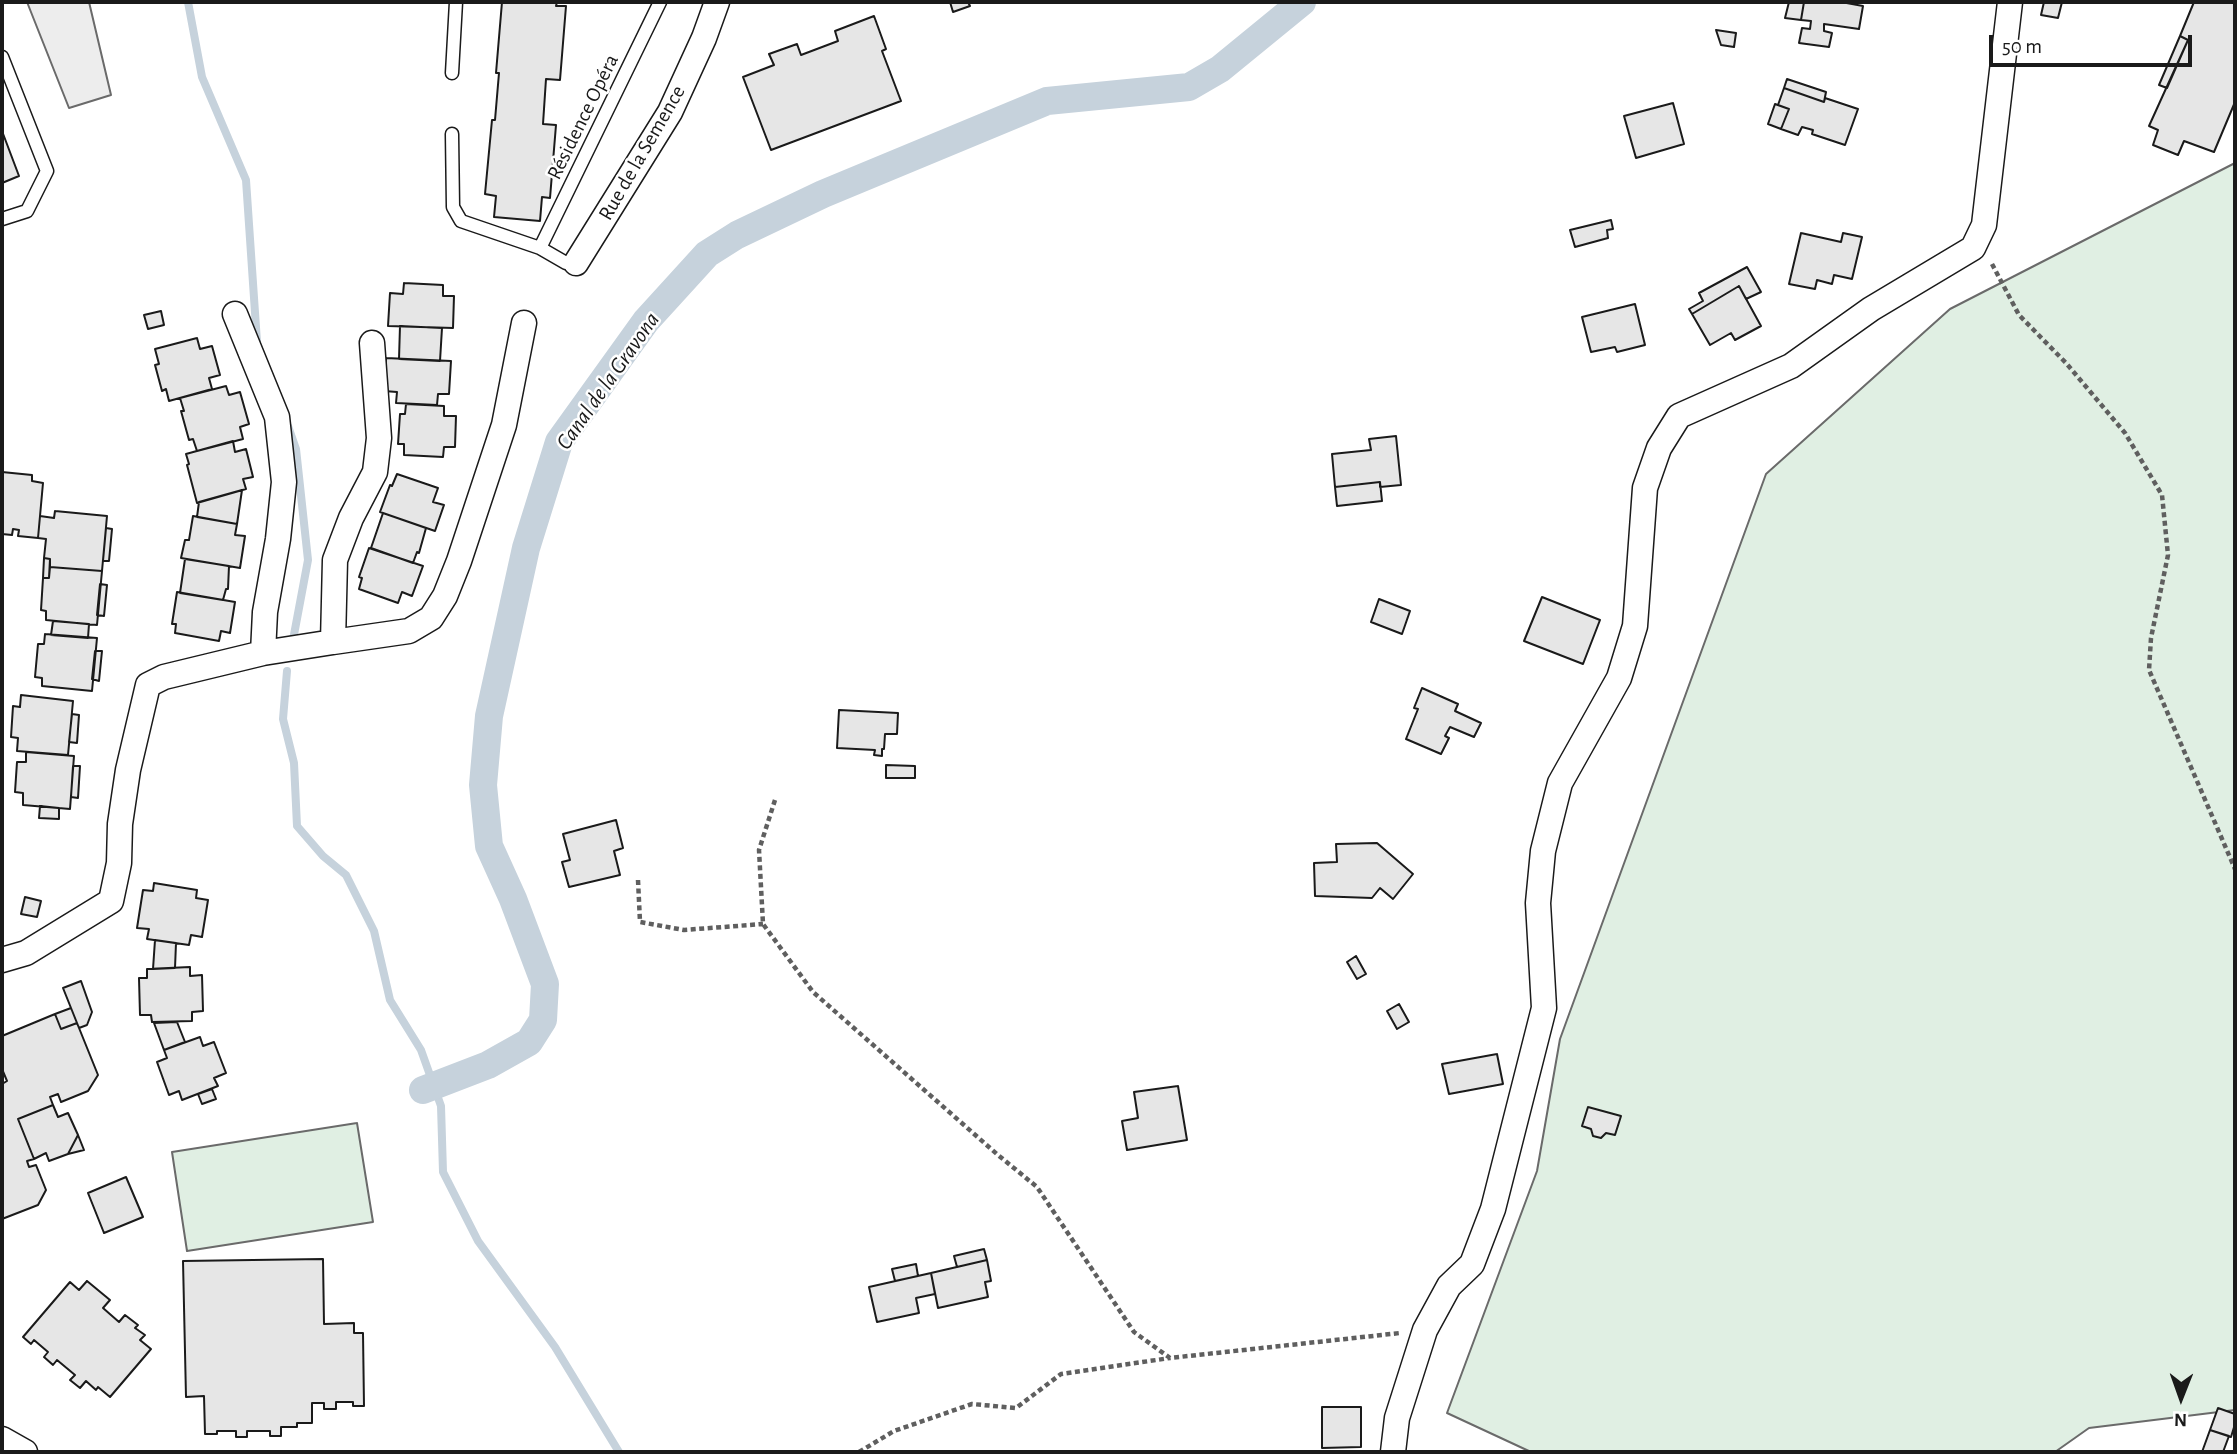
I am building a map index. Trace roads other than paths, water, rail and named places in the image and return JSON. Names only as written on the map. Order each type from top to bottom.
[{"type":"street","name":"Rue de la Semence","points":[[576,263],[670,112],[704,38],[717,2]]},
{"type":"street","points":[[1392,1452],[1397,1418],[1431,1315],[1449,1286],[1472,1264],[1493,1209],[1544,1008],[1538,903],[1543,851],[1560,783],[1619,678],[1634,626],[1645,488],[1658,447],[1679,416],[1791,366],[1871,309],[1973,248],[1984,225],[2010,2]]},
{"type":"street","points":[[235,314],[277,417],[284,482],[278,539],[265,612],[262,653]]},
{"type":"street","points":[[2,960],[26,953],[111,901],[119,863],[120,824],[128,770],[148,685],[164,677],[262,653],[409,631],[431,618],[445,596],[459,561],[504,425],[524,323]]},
{"type":"street","points":[[333,642],[335,559],[351,518],[375,472],[379,438],[372,343]]},
{"type":"street","points":[[2,1439],[25,1452]]},
{"type":"lane","points":[[452,73],[456,2]]},
{"type":"lane","name":"Résidence Opéra","points":[[540,248],[660,2]]},
{"type":"lane","points":[[2,57],[47,172],[27,211],[2,219]]},
{"type":"lane","points":[[452,134],[453,207],[461,221],[540,248],[566,263],[576,263]]},
{"type":"waterway","points":[[188,2],[202,77],[246,180],[257,342]]},
{"type":"waterway","name":"Canal de la Gravona","points":[[423,1090],[488,1065],[529,1042],[543,1020],[545,984],[513,899],[489,846],[483,785],[489,716],[526,548],[559,442],[646,321],[707,254],[737,235],[823,194],[1047,101],[1189,87],[1220,69],[1302,2]]},
{"type":"waterway","points":[[288,426],[296,449],[308,560],[293,640]]},
{"type":"waterway","points":[[287,671],[283,719],[294,763],[297,826],[323,856],[346,875],[374,931],[390,1000],[421,1050],[441,1106],[443,1172],[478,1241],[555,1347],[619,1452]]}]
